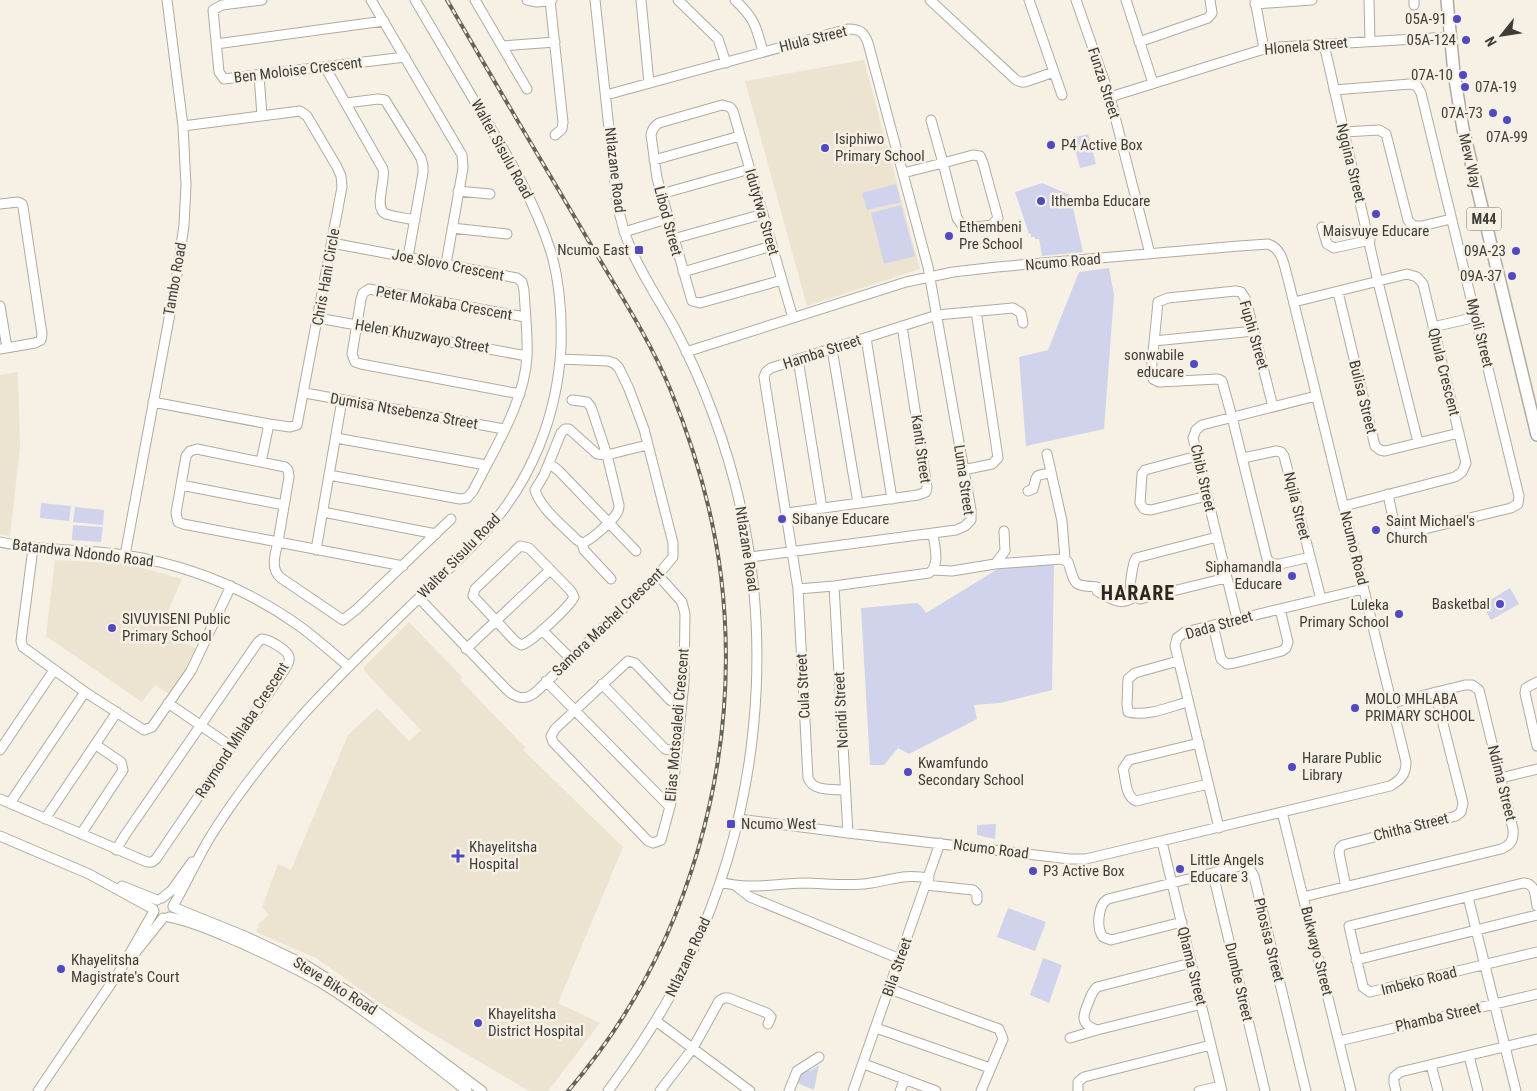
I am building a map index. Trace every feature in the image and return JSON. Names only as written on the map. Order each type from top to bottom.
[{"type":"main road","name":"Mew Way","points":[[1447,0],[1449,37],[1463,129],[1537,435]]},
{"type":"street","name":"Tambo Road","points":[[125,555],[184,225],[186,185],[183,126],[167,0]]},
{"type":"street","name":"Ben Moloise Crescent","points":[[262,0],[222,5],[215,8],[213,12],[219,72],[224,79],[405,57]]},
{"type":"street","points":[[371,0],[462,155],[463,164],[446,264]]},
{"type":"street","name":"Walter Sisulu Road","points":[[160,899],[172,890],[264,762],[298,721],[348,666],[486,531],[520,486],[538,451],[545,432],[555,395],[562,327],[560,298],[552,254],[540,221],[517,172],[415,0]]},
{"type":"street","points":[[475,0],[527,89]]},
{"type":"street","points":[[527,0],[536,2],[551,0],[563,122],[562,129],[556,135]]},
{"type":"street","name":"Ntlazane Road","points":[[595,0],[617,202],[624,232],[638,264],[686,352],[707,396],[728,456],[750,557],[756,613],[757,678],[753,739],[746,785],[739,819],[721,882],[690,958],[656,1021],[608,1091]]},
{"type":"street","points":[[641,0],[649,84]]},
{"type":"street","points":[[678,0],[715,35],[722,46],[726,63]]},
{"type":"street","points":[[735,0],[749,14],[757,29],[763,52]]},
{"type":"street","points":[[930,0],[1016,80],[1025,82],[1054,72]]},
{"type":"street","points":[[1029,0],[1062,95]]},
{"type":"street","name":"Funza Street","points":[[1076,0],[1110,98],[1150,254]]},
{"type":"street","points":[[1139,42],[1208,18],[1212,13],[1210,0]]},
{"type":"street","points":[[1264,49],[1255,2],[1312,0]]},
{"type":"street","points":[[1369,0],[1370,41]]},
{"type":"street","points":[[1128,1],[1153,84]]},
{"type":"street","points":[[216,44],[384,21]]},
{"type":"street","name":"Hlula Street","points":[[606,95],[848,29],[858,29],[865,35],[930,276]]},
{"type":"street","name":"Hlonela Street","points":[[1110,98],[1264,49],[1449,37]]},
{"type":"street","points":[[502,46],[555,42]]},
{"type":"street","name":"Ngqina Street","points":[[1324,44],[1378,282],[1418,442]]},
{"type":"street","points":[[325,67],[383,169],[384,178],[380,206],[382,211],[387,214],[414,220]]},
{"type":"street","points":[[259,75],[262,116]]},
{"type":"street","name":"Myoli Street","points":[[1334,90],[1410,84],[1417,86],[1421,93],[1519,496],[1518,504],[1511,508],[1404,534],[1395,528],[1388,494]]},
{"type":"street","points":[[346,103],[385,100],[424,166],[408,257]]},
{"type":"street","name":"Libod Street","points":[[730,107],[722,105],[658,123],[652,130],[654,160],[661,194],[690,297],[696,303],[700,303],[782,280]]},
{"type":"street","name":"Idutytwa Street","points":[[730,107],[733,111],[793,318]]},
{"type":"street","name":"Chris Hani Circle","points":[[153,402],[269,424],[294,427],[298,425],[342,187],[340,172],[303,112],[297,111],[183,126]]},
{"type":"street","points":[[902,173],[943,163],[973,155],[980,156],[998,218],[995,223],[974,227],[962,225],[958,218],[943,163],[931,120]]},
{"type":"street","points":[[1344,132],[1379,130],[1386,134],[1408,220],[1413,226],[1422,226],[1451,219]]},
{"type":"street","points":[[654,160],[740,136]]},
{"type":"street","points":[[661,194],[750,168]]},
{"type":"street","points":[[458,191],[490,194]]},
{"type":"street","points":[[0,204],[18,202],[23,207],[42,334],[41,340],[36,343],[3,348],[0,306]]},
{"type":"street","points":[[673,240],[763,214]]},
{"type":"street","points":[[624,232],[668,219]]},
{"type":"street","points":[[1322,227],[1327,244],[1334,248],[1370,240]]},
{"type":"street","points":[[452,228],[507,234]]},
{"type":"street","name":"Joe Slovo Crescent","points":[[329,475],[466,499],[470,496],[486,465],[520,394],[527,356],[523,284],[520,279],[332,243]]},
{"type":"street","name":"Ncumo Road","points":[[686,352],[930,276],[990,268],[1249,245],[1268,244],[1273,246],[1281,256],[1294,302],[1406,762],[1406,771],[1399,782],[1390,786],[1086,859],[1070,859],[739,819]]},
{"type":"street","points":[[683,272],[772,246]]},
{"type":"street","name":"Qhula Crescent","points":[[1294,302],[1407,274],[1417,277],[1423,284],[1466,463],[1462,472],[1455,477],[1344,506]]},
{"type":"street","name":"Luma Street","points":[[750,557],[956,530],[965,526],[971,520],[930,276]]},
{"type":"street","name":"Peter Mokaba Crescent","points":[[520,394],[357,363],[353,360],[352,354],[363,294],[371,289],[525,317]]},
{"type":"street","name":"Fuphi Street","points":[[1232,417],[1224,384],[1218,379],[1159,382],[1153,380],[1151,372],[1158,302],[1168,298],[1241,292],[1246,300],[1273,407]]},
{"type":"street","name":"Bulisa Street","points":[[1338,292],[1375,446],[1385,451],[1459,433]]},
{"type":"street","name":"Hamba Street","points":[[793,551],[764,379],[766,372],[772,368],[937,315],[1013,308],[1021,313],[1023,323]]},
{"type":"street","points":[[963,470],[992,464],[998,458],[976,311]]},
{"type":"street","points":[[1433,327],[1476,317]]},
{"type":"street","name":"Helen Khuzwayo Street","points":[[318,318],[527,356]]},
{"type":"street","name":"Kanti Street","points":[[787,513],[892,499],[926,492],[927,487],[902,326]]},
{"type":"street","points":[[1154,341],[1254,331]]},
{"type":"street","points":[[866,338],[892,499]]},
{"type":"street","points":[[832,349],[858,503]]},
{"type":"street","name":"Samora Machel Crescent","points":[[419,598],[466,649],[507,690],[518,698],[532,695],[658,575],[673,557],[674,552],[648,445],[630,389],[619,368],[614,363],[608,361],[560,359]]},
{"type":"street","points":[[798,360],[822,508]]},
{"type":"street","name":"Dumisa Ntsebenza Street","points":[[304,393],[504,429]]},
{"type":"street","name":"Chibi Street","points":[[1237,619],[1193,438],[1196,430],[1202,424],[1316,396]]},
{"type":"street","points":[[316,550],[342,400]]},
{"type":"street","points":[[572,400],[587,402],[591,407],[607,455],[619,504],[618,512],[591,540],[582,543]]},
{"type":"street","points":[[1232,417],[1267,559],[1272,564],[1280,564],[1310,557]]},
{"type":"street","points":[[261,462],[269,424]]},
{"type":"street","points":[[611,579],[584,550],[582,543],[537,497],[535,490],[565,430],[569,429],[591,451],[597,454],[607,455],[648,445]]},
{"type":"street","points":[[336,438],[486,465]]},
{"type":"street","points":[[403,566],[316,550],[278,542],[180,523],[176,519],[176,513],[186,456],[196,449],[285,467],[288,470],[290,473],[284,505],[278,542],[274,565],[275,572],[343,620],[348,617],[403,566],[451,520]]},
{"type":"street","name":"Nqila Street","points":[[1243,458],[1276,451],[1281,452],[1284,456],[1320,599]]},
{"type":"street","points":[[1047,454],[1062,521],[1065,559],[1068,562],[1074,582],[1078,585],[1097,589],[1114,601],[1130,600],[1134,596]]},
{"type":"street","points":[[1197,456],[1144,470],[1142,474],[1140,503],[1144,509],[1151,510],[1207,496]]},
{"type":"street","points":[[548,463],[559,471],[636,551]]},
{"type":"street","points":[[1028,491],[1033,489],[1037,476],[1050,473]]},
{"type":"street","points":[[181,485],[284,505]]},
{"type":"street","points":[[323,512],[436,534]]},
{"type":"street","points":[[995,564],[1005,551],[1004,531]]},
{"type":"street","points":[[933,533],[936,562],[933,570]]},
{"type":"street","points":[[1216,537],[1136,558],[1133,562],[1131,591],[1134,596],[1140,599],[1226,578]]},
{"type":"street","name":"Batandwa Ndondo Road","points":[[0,542],[33,548],[125,555],[194,572],[231,586],[274,609],[298,625],[348,666]]},
{"type":"street","points":[[523,546],[529,548],[571,591],[574,599],[527,644],[521,645],[515,641],[496,622],[476,601],[473,592],[518,548],[523,546]]},
{"type":"street","points":[[33,548],[21,641],[24,649],[141,729],[148,730],[152,727],[196,662],[231,586]]},
{"type":"street","name":"Cula Street","points":[[793,551],[798,589],[808,778],[810,784],[816,788],[845,790]]},
{"type":"street","points":[[798,589],[834,586],[933,570],[952,571],[995,564],[1065,559]]},
{"type":"street","points":[[466,649],[550,570]]},
{"type":"street","name":"Elias Motsoaledi Crescent","points":[[575,710],[552,732],[553,742],[648,841],[656,843],[661,840],[670,807],[685,659],[684,607],[677,596],[658,575]]},
{"type":"street","name":"Ncindi Street","points":[[834,586],[848,833]]},
{"type":"street","name":"Dada Street","points":[[1219,828],[1187,702],[1175,646],[1177,638],[1185,632],[1364,589]]},
{"type":"street","points":[[1213,625],[1221,659],[1227,664],[1235,663],[1282,651],[1286,648],[1288,642],[1280,609]]},
{"type":"street","points":[[542,630],[570,658]]},
{"type":"street","name":"Raymond Mhlaba Crescent","points":[[0,799],[116,850],[147,862],[154,861],[288,664],[289,657],[279,647],[265,638],[258,642],[125,834],[116,850]]},
{"type":"street","points":[[575,710],[624,664],[631,661],[670,700],[681,704]]},
{"type":"street","points":[[1178,661],[1135,673],[1128,679],[1128,712],[1137,714],[1187,702]]},
{"type":"street","points":[[0,750],[54,670]]},
{"type":"street","points":[[546,681],[670,807]]},
{"type":"street","points":[[1537,682],[1526,688],[1525,693],[1537,746]]},
{"type":"street","points":[[602,684],[666,750],[676,751]]},
{"type":"street","name":"Ndima Street","points":[[1304,898],[1501,849],[1510,844],[1514,836],[1479,690],[1472,685],[1467,685],[1392,703]]},
{"type":"street","points":[[10,803],[85,692]]},
{"type":"street","name":"Chitha Street","points":[[1346,887],[1339,853],[1343,845],[1456,816],[1461,812],[1463,803],[1435,692]]},
{"type":"street","points":[[168,703],[232,747]]},
{"type":"street","points":[[46,819],[117,712]]},
{"type":"street","points":[[1198,743],[1128,760],[1123,769],[1129,794],[1132,799],[1136,800],[1208,784]]},
{"type":"street","points":[[81,834],[123,770],[121,762],[96,745]]},
{"type":"street","points":[[1501,778],[1537,769]]},
{"type":"street","name":"Bukwayo Street","points":[[1282,812],[1351,1091]]},
{"type":"street","points":[[0,836],[89,874],[170,901],[173,906],[172,912],[122,969],[38,1091]]},
{"type":"street","name":"Walter Sisulu Road","points":[[173,906],[208,842]]},
{"type":"street","name":"Qhama Street","points":[[1162,842],[1222,1088]]},
{"type":"street","name":"Bila Street","points":[[853,1091],[940,843]]},
{"type":"street","name":"Phosisa Street","points":[[1182,922],[1111,940],[1103,937],[1100,933],[1102,906],[1104,901],[1108,899],[1248,866],[1253,873],[1306,1091]]},
{"type":"street","points":[[89,874],[153,910],[157,916],[166,918]]},
{"type":"street","name":"Dumbe Street","points":[[1213,874],[1264,1091]]},
{"type":"street","points":[[721,882],[736,886],[802,883],[846,885],[912,876],[927,882],[972,890],[977,894],[977,900]]},
{"type":"street","points":[[1516,1091],[1468,897],[1523,883],[1532,886],[1537,906]]},
{"type":"street","points":[[736,886],[750,897],[900,959]]},
{"type":"street","name":"Imbeko Road","points":[[1468,897],[1349,926],[1363,987],[1372,992],[1537,952]]},
{"type":"street","points":[[122,969],[160,899]]},
{"type":"street","name":"Steve Biko Road","points":[[173,906],[247,937],[304,964],[362,1000],[482,1091]]},
{"type":"street","points":[[1356,960],[1537,915]]},
{"type":"street","name":"Steve Biko Road","points":[[166,918],[187,920],[216,932],[281,961],[315,980],[340,995],[467,1091]]},
{"type":"street","points":[[1097,1030],[1087,1024],[1084,1016],[1092,992],[1097,987],[1191,963]]},
{"type":"street","points":[[890,989],[999,1029],[1002,1039],[981,1091]]},
{"type":"street","name":"Phamba Street","points":[[1339,1041],[1537,994]]},
{"type":"street","points":[[660,1091],[693,1048],[719,1001],[729,998],[768,1014],[770,1017],[768,1024]]},
{"type":"street","points":[[1070,1038],[1202,1004]]},
{"type":"street","points":[[656,1021],[750,1091]]},
{"type":"street","points":[[876,1028],[990,1068]]},
{"type":"street","points":[[1396,1091],[1394,1082],[1396,1074],[1400,1072],[1537,1038]]},
{"type":"street","points":[[1078,1091],[1078,1082],[1082,1078],[1211,1045]]},
{"type":"street","points":[[1469,1056],[1478,1091]]},
{"type":"street","points":[[789,1091],[797,1071],[819,1057]]},
{"type":"street","points":[[864,1064],[936,1091]]},
{"type":"street","points":[[1432,1064],[1438,1091]]},
{"type":"street","points":[[900,1091],[905,1079]]},
{"type":"street","points":[[1199,1091],[1222,1088]]},
{"type":"shaded area","name":"Isiphiwo Primary School","points":[[864,60],[920,269],[807,306],[745,81]]},
{"type":"shaded area","points":[[1088,134],[1096,164],[1080,168],[1072,138]]},
{"type":"shaded area","points":[[1042,183],[1070,195],[1083,252],[1042,256],[1039,239],[1031,237],[1031,234],[1029,234],[1015,192]]},
{"type":"shaded area","points":[[896,184],[901,202],[867,210],[862,193]]},
{"type":"shaded area","points":[[901,205],[915,256],[884,264],[871,213]]},
{"type":"shaded area","points":[[1109,268],[1114,295],[1104,429],[1026,446],[1019,357],[1048,350],[1079,272]]},
{"type":"shaded area","points":[[18,372],[20,448],[10,536],[0,534],[0,375]]},
{"type":"shaded area","points":[[41,503],[71,506],[69,521],[40,518]]},
{"type":"shaded area","points":[[75,507],[104,510],[103,525],[73,522]]},
{"type":"shaded area","points":[[73,525],[103,527],[101,542],[72,540]]},
{"type":"shaded area","name":"SIVUYISENI Public Primary School","points":[[55,560],[128,564],[182,579],[168,611],[182,621],[173,636],[197,649],[171,695],[155,685],[142,702],[46,636]]},
{"type":"shaded area","points":[[1054,563],[1052,690],[1000,703],[974,705],[977,719],[909,754],[898,748],[884,765],[870,765],[861,608],[917,603],[926,613],[1001,567]]},
{"type":"shaded area","name":"Basketbal","points":[[1510,588],[1519,604],[1491,620],[1482,605]]},
{"type":"shaded area","name":"Khayelitsha Hospital","points":[[409,622],[462,677],[460,680],[525,747],[523,750],[623,847],[558,1003],[600,1023],[548,1091],[529,1091],[380,1003],[316,958],[256,932],[259,926],[257,925],[269,915],[262,907],[278,864],[291,870],[348,735],[377,708],[409,741],[421,730],[365,672],[364,667]]},
{"type":"shaded area","points":[[996,824],[995,839],[977,835],[977,825]]},
{"type":"shaded area","points":[[1008,908],[1046,922],[1035,951],[997,937]]},
{"type":"shaded area","points":[[1043,958],[1062,965],[1049,1003],[1030,995]]},
{"type":"shaded area","points":[[819,1065],[814,1090],[795,1082],[804,1068],[810,1071]]},
{"type":"railway","points":[[447,0],[630,310],[662,370],[680,413],[702,482],[718,552],[721,576],[726,645],[723,714],[714,782],[698,849],[675,915],[646,977],[610,1036],[568,1091]]},
{"type":"place","name":"05A-91","points":[[1457,19]]},
{"type":"place","name":"05A-124","points":[[1466,40]]},
{"type":"place","name":"07A-10","points":[[1463,75]]},
{"type":"place","name":"07A-19","points":[[1465,87]]},
{"type":"place","name":"07A-73","points":[[1493,113]]},
{"type":"place","name":"07A-99","points":[[1507,120]]},
{"type":"place","name":"P4 Active Box","points":[[1051,145]]},
{"type":"place","name":"Isiphiwo Primary School","points":[[825,148]]},
{"type":"place","name":"Ithemba Educare","points":[[1041,201]]},
{"type":"place","name":"Maisvuye Educare","points":[[1376,214]]},
{"type":"place","name":"Ethembeni Pre School","points":[[949,236]]},
{"type":"place","name":"Ncumo East","points":[[639,250]]},
{"type":"place","name":"09A-23","points":[[1516,251]]},
{"type":"place","name":"09A-37","points":[[1512,276]]},
{"type":"place","name":"sonwabile educare","points":[[1194,364]]},
{"type":"place","name":"Sibanye Educare","points":[[782,519]]},
{"type":"place","name":"Saint Michael's Church","points":[[1376,530]]},
{"type":"place","name":"Siphamandla Educare","points":[[1292,576]]},
{"type":"place","name":"Basketbal","points":[[1500,604]]},
{"type":"place","name":"Luleka Primary School","points":[[1399,614]]},
{"type":"place","name":"SIVUYISENI Public Primary School","points":[[112,628]]},
{"type":"place","name":"MOLO MHLABA PRIMARY SCHOOL","points":[[1355,708]]},
{"type":"place","name":"Harare Public Library","points":[[1292,767]]},
{"type":"place","name":"Kwamfundo Secondary School","points":[[908,772]]},
{"type":"place","name":"Ncumo West","points":[[731,824]]},
{"type":"place","name":"Khayelitsha Hospital","points":[[458,856]]},
{"type":"place","name":"Little Angels Educare 3","points":[[1180,869]]},
{"type":"place","name":"P3 Active Box","points":[[1033,871]]},
{"type":"place","name":"Khayelitsha Magistrate's Court","points":[[61,969]]},
{"type":"place","name":"Khayelitsha District Hospital","points":[[478,1023]]},
{"type":"district","name":"HARARE","points":[[1138,593]]}]
